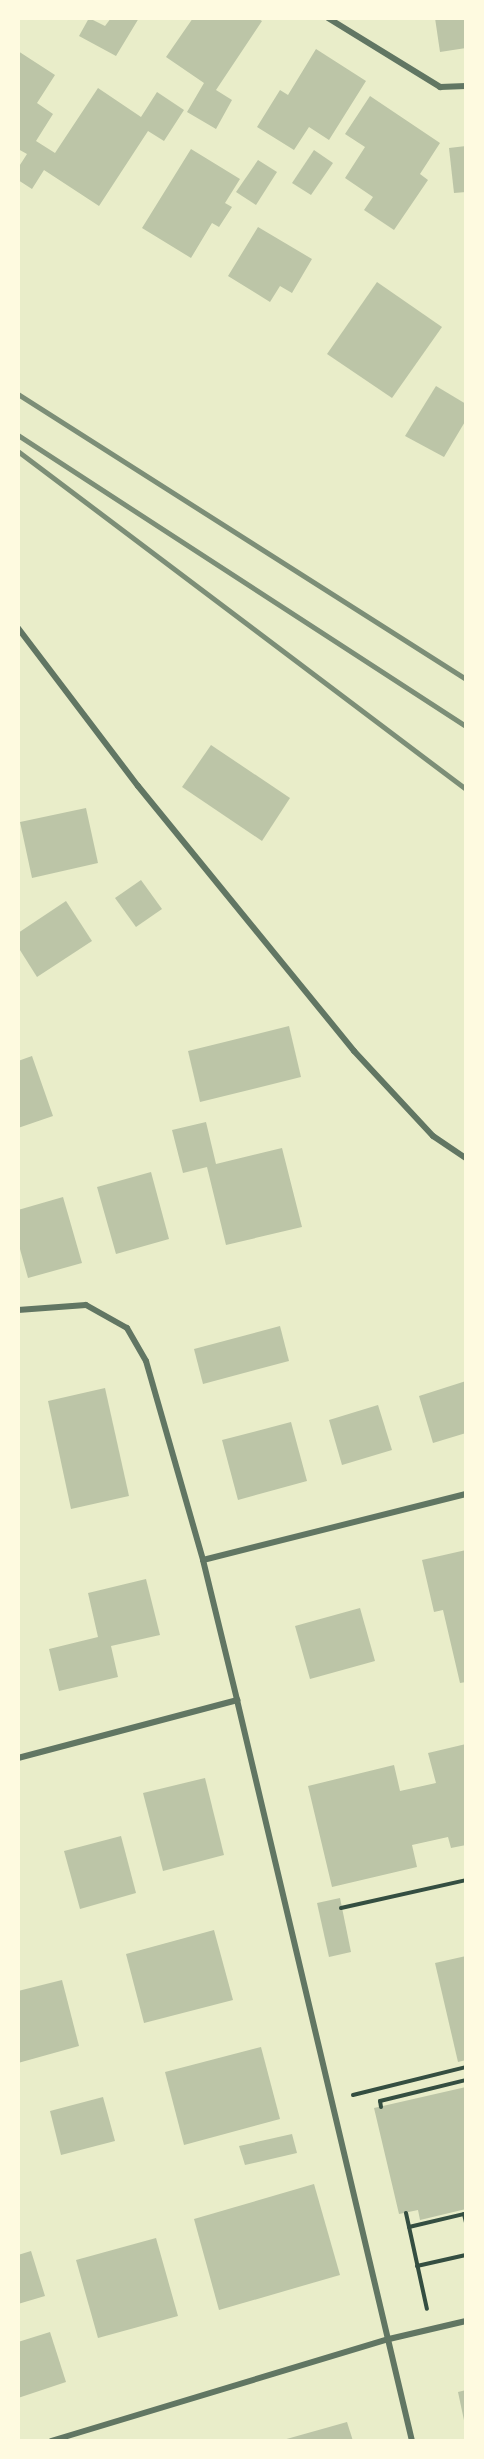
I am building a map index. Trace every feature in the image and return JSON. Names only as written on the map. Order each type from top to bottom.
[{"type":"street","points":[[328,18],[440,87],[466,86]]},
{"type":"street","points":[[18,628],[138,786],[354,1051],[433,1136],[466,1158]]},
{"type":"street","points":[[18,1310],[86,1305],[127,1328],[146,1361],[203,1560],[412,2441]]},
{"type":"street","points":[[203,1560],[466,1494]]},
{"type":"street","points":[[18,1758],[237,1700]]},
{"type":"street","points":[[51,2441],[389,2339],[466,2321]]},
{"type":"path","points":[[342,1908],[466,1880]]},
{"type":"path","points":[[370,2091],[466,2067]]},
{"type":"path","points":[[381,2107],[380,2101],[466,2080]]},
{"type":"path","points":[[406,2213],[432,2329]]},
{"type":"path","points":[[409,2227],[464,2214],[466,2223]]},
{"type":"path","points":[[417,2266],[466,2255]]},
{"type":"building","points":[[89,18],[105,26],[111,18],[139,18],[116,56],[79,36]]},
{"type":"building","points":[[193,18],[257,18],[262,21],[216,90],[232,100],[216,129],[187,112],[204,83],[166,57]]},
{"type":"building","points":[[435,18],[466,18],[466,48],[440,52]]},
{"type":"building","points":[[316,49],[366,81],[329,140],[309,127],[294,150],[257,127],[280,90],[288,95]]},
{"type":"building","points":[[18,51],[55,75],[37,103],[53,114],[36,141],[55,153],[98,88],[141,117],[157,92],[184,110],[164,141],[148,131],[99,206],[44,170],[32,189],[18,180],[18,168],[27,154],[18,149]]},
{"type":"building","points":[[370,96],[440,143],[420,174],[428,180],[394,230],[364,210],[373,197],[345,178],[365,147],[345,134]]},
{"type":"building","points":[[466,146],[466,192],[454,193],[449,148]]},
{"type":"building","points":[[191,149],[240,179],[225,203],[232,207],[219,227],[212,223],[191,258],[142,228]]},
{"type":"building","points":[[314,150],[333,163],[311,195],[292,183]]},
{"type":"building","points":[[258,160],[277,172],[256,205],[236,192]]},
{"type":"building","points":[[258,227],[312,259],[292,293],[280,286],[270,302],[228,276]]},
{"type":"building","points":[[377,282],[442,327],[392,398],[327,354]]},
{"type":"building","points":[[436,386],[466,404],[466,420],[444,457],[405,436]]},
{"type":"building","points":[[211,745],[290,798],[262,841],[182,787]]},
{"type":"building","points":[[86,808],[98,863],[32,878],[20,822]]},
{"type":"building","points":[[141,880],[162,909],[136,927],[115,898]]},
{"type":"building","points":[[66,901],[92,941],[37,977],[18,947],[18,933]]},
{"type":"building","points":[[289,1026],[301,1077],[200,1102],[188,1051]]},
{"type":"building","points":[[32,1056],[53,1116],[18,1128],[18,1061]]},
{"type":"building","points":[[206,1122],[216,1164],[282,1148],[302,1227],[226,1245],[207,1167],[183,1173],[172,1130]]},
{"type":"building","points":[[151,1172],[169,1239],[116,1254],[97,1187]]},
{"type":"building","points":[[63,1197],[82,1263],[28,1278],[18,1242],[18,1210]]},
{"type":"building","points":[[280,1326],[289,1361],[203,1384],[194,1349]]},
{"type":"building","points":[[466,1381],[466,1433],[433,1443],[419,1396]]},
{"type":"building","points":[[105,1388],[129,1496],[71,1509],[48,1401]]},
{"type":"building","points":[[378,1405],[392,1450],[342,1465],[329,1420]]},
{"type":"building","points":[[291,1422],[307,1481],[238,1500],[222,1440]]},
{"type":"building","points":[[466,1550],[466,1682],[460,1683],[443,1610],[434,1612],[422,1560]]},
{"type":"building","points":[[146,1579],[160,1635],[111,1646],[118,1677],[59,1691],[49,1649],[98,1637],[88,1593]]},
{"type":"building","points":[[360,1608],[375,1661],[310,1679],[295,1626]]},
{"type":"building","points":[[466,1744],[466,1845],[451,1848],[448,1837],[412,1845],[417,1867],[332,1887],[308,1786],[394,1765],[400,1791],[436,1783],[428,1753]]},
{"type":"building","points":[[205,1778],[224,1855],[163,1871],[143,1793]]},
{"type":"building","points":[[121,1836],[136,1893],[80,1909],[64,1851]]},
{"type":"building","points":[[340,1898],[351,1952],[329,1957],[317,1903]]},
{"type":"building","points":[[214,1930],[233,2000],[144,2023],[126,1954]]},
{"type":"building","points":[[466,1956],[466,2060],[458,2062],[435,1963]]},
{"type":"building","points":[[62,1980],[79,2046],[18,2063],[18,1991]]},
{"type":"building","points":[[261,2047],[280,2119],[184,2145],[165,2072]]},
{"type":"building","points":[[466,2087],[466,2209],[420,2220],[418,2210],[399,2214],[374,2108]]},
{"type":"building","points":[[103,2097],[115,2141],[61,2155],[50,2111]]},
{"type":"building","points":[[292,2134],[297,2153],[245,2165],[239,2146]]},
{"type":"building","points":[[314,2184],[340,2275],[219,2310],[194,2219]]},
{"type":"building","points":[[156,2238],[178,2316],[98,2338],[76,2260]]},
{"type":"building","points":[[31,2251],[45,2296],[18,2304],[18,2255]]},
{"type":"building","points":[[50,2332],[66,2382],[18,2398],[18,2342]]},
{"type":"building","points":[[466,2390],[466,2425],[465,2425],[458,2392]]},
{"type":"building","points":[[347,2422],[353,2441],[283,2441],[283,2440]]},
{"type":"railway","points":[[18,394],[466,679]]},
{"type":"railway","points":[[18,435],[466,726]]},
{"type":"railway","points":[[18,451],[466,789]]}]
